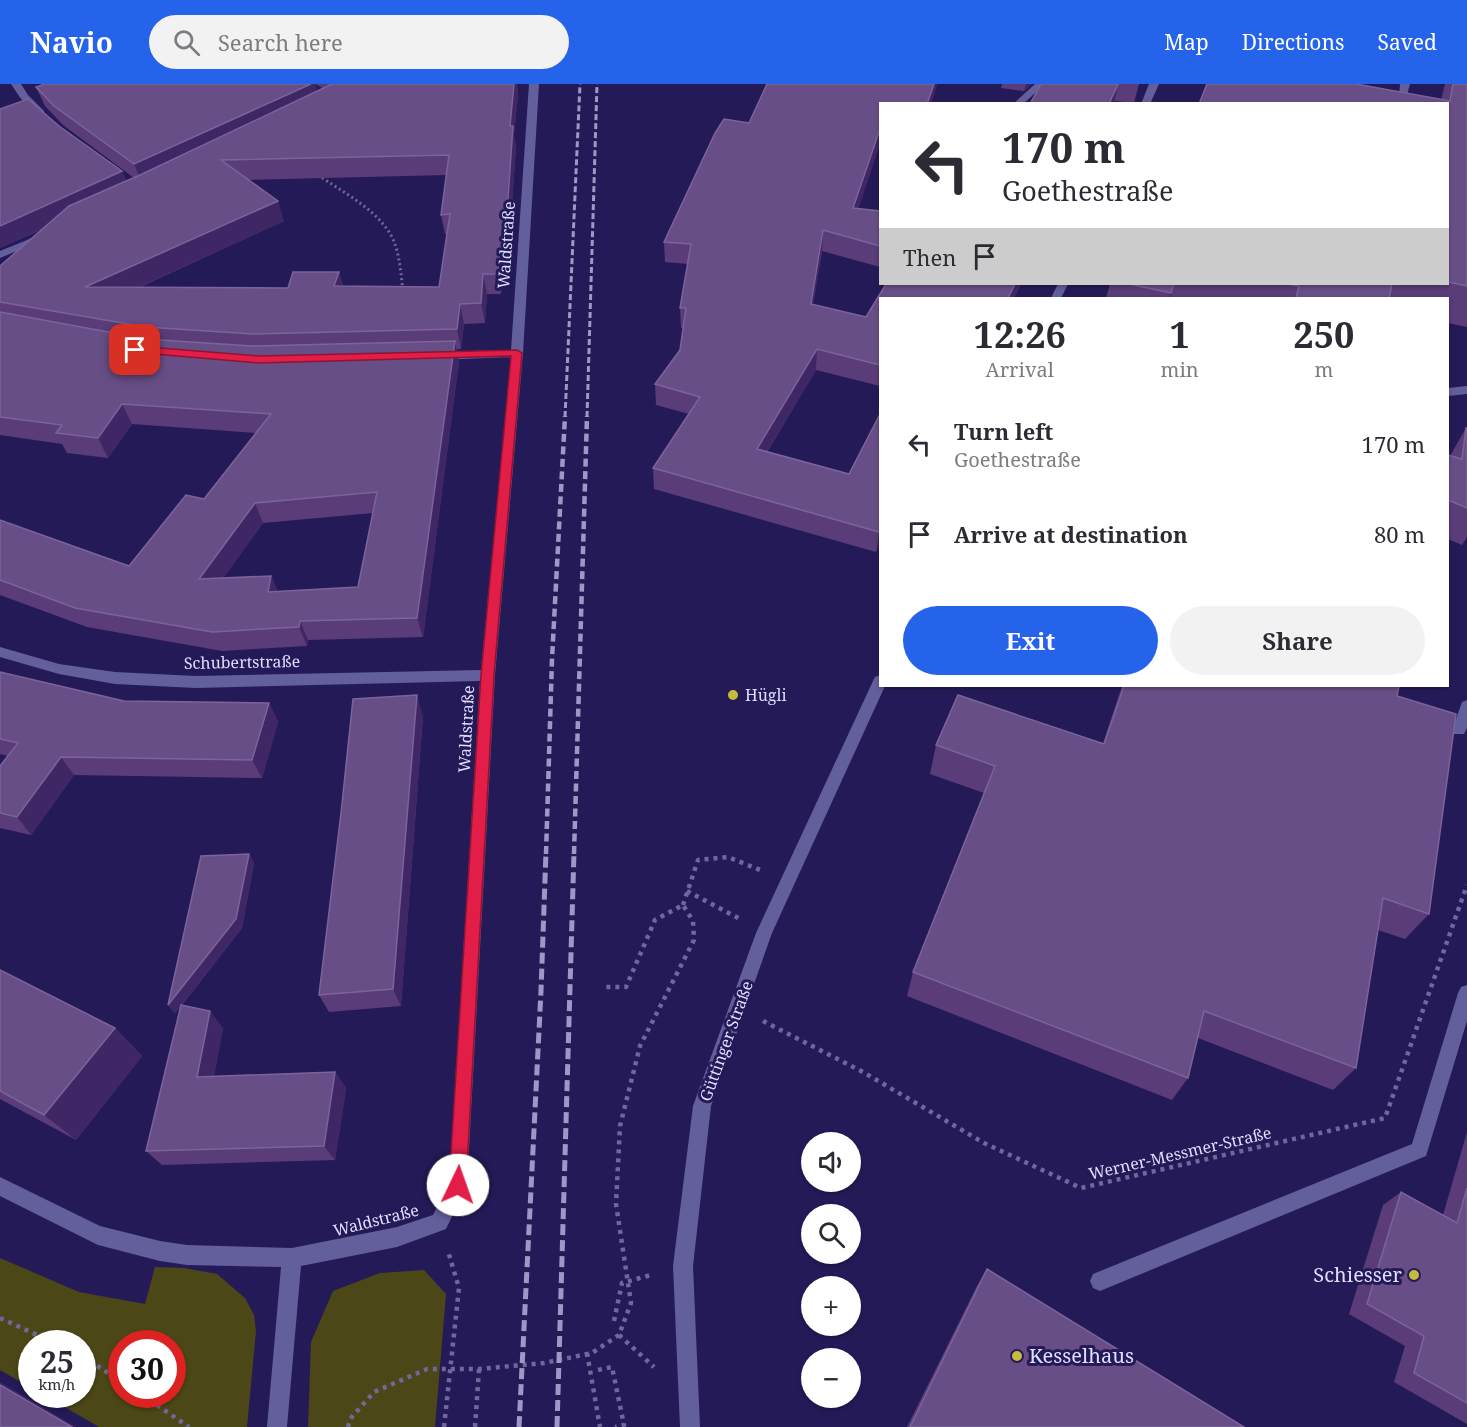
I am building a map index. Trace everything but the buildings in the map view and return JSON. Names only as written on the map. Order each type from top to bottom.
[{"type":"street","points":[[16,84],[24,97],[48,120]]},
{"type":"street","name":"Waldstraße","points":[[0,1186],[98,1235],[160,1251],[187,1255],[292,1257],[397,1237],[439,1222],[458,1185],[488,675],[517,353],[534,84]]},
{"type":"street","points":[[1019,102],[1040,84]]},
{"type":"street","points":[[1146,102],[1154,84]]},
{"type":"street","points":[[1405,84],[1402,97],[1425,102]]},
{"type":"street","points":[[0,255],[59,229]]},
{"type":"street","points":[[427,357],[517,353]]},
{"type":"street","points":[[1449,392],[1467,390]]},
{"type":"street","name":"Schubertstraße","points":[[0,652],[59,669],[115,678],[173,681],[488,675]]},
{"type":"street","name":"Güttinger Straße","points":[[690,1427],[683,1266],[702,1106],[764,933],[879,683]]},
{"type":"street","points":[[1459,730],[1467,706]]},
{"type":"street","points":[[1100,1281],[1419,1150],[1467,993]]},
{"type":"street","points":[[276,1427],[292,1257]]},
{"type":"path","points":[[317,174],[349,196],[389,232],[399,259],[404,298]]},
{"type":"path","points":[[605,987],[626,987],[655,920],[683,905],[698,860],[728,857],[788,882]]},
{"type":"path","name":"Werner-Messmer-Straße","points":[[738,1008],[863,1072],[984,1143],[1081,1188],[1385,1118],[1467,885]]},
{"type":"path","points":[[687,891],[764,933]]},
{"type":"path","points":[[348,1427],[350,1419],[374,1392],[427,1369],[544,1363],[587,1353],[619,1335],[631,1303],[616,1203],[620,1126],[640,1046],[694,940],[696,926],[691,913],[683,905]]},
{"type":"path","points":[[439,1222],[459,1288],[444,1427]]},
{"type":"path","points":[[614,1321],[622,1282]]},
{"type":"path","points":[[0,1318],[26,1330]]},
{"type":"path","points":[[587,1353],[600,1427]]},
{"type":"path","points":[[598,1370],[612,1367],[624,1425],[615,1427]]},
{"type":"path","points":[[475,1427],[478,1368]]},
{"type":"path","points":[[161,1408],[189,1427]]},
{"type":"shaded area","points":[[0,1258],[79,1292],[145,1304],[155,1267],[184,1268],[217,1274],[245,1298],[254,1315],[256,1331],[247,1427],[99,1427],[66,1408],[96,1408],[96,1330],[18,1330],[18,1380],[0,1370]]},
{"type":"shaded area","points":[[424,1270],[446,1294],[435,1427],[308,1427],[311,1342],[333,1291],[380,1273]]},
{"type":"railway","points":[[565,417],[580,84]]},
{"type":"railway","points":[[587,417],[597,84]]},
{"type":"railway","points":[[546,854],[552,659],[565,416]]},
{"type":"railway","points":[[574,854],[587,416]]},
{"type":"railway","points":[[519,1427],[546,852]]},
{"type":"railway","points":[[557,1427],[574,852]]},
{"type":"place","name":"Hügli","points":[[733,695]]},
{"type":"place","name":"Schiesser","points":[[1414,1275]]},
{"type":"place","name":"Kesselhaus","points":[[1017,1356]]},
{"type":"route","points":[[135,350],[259,360],[517,353],[488,675],[458,1185]]}]
